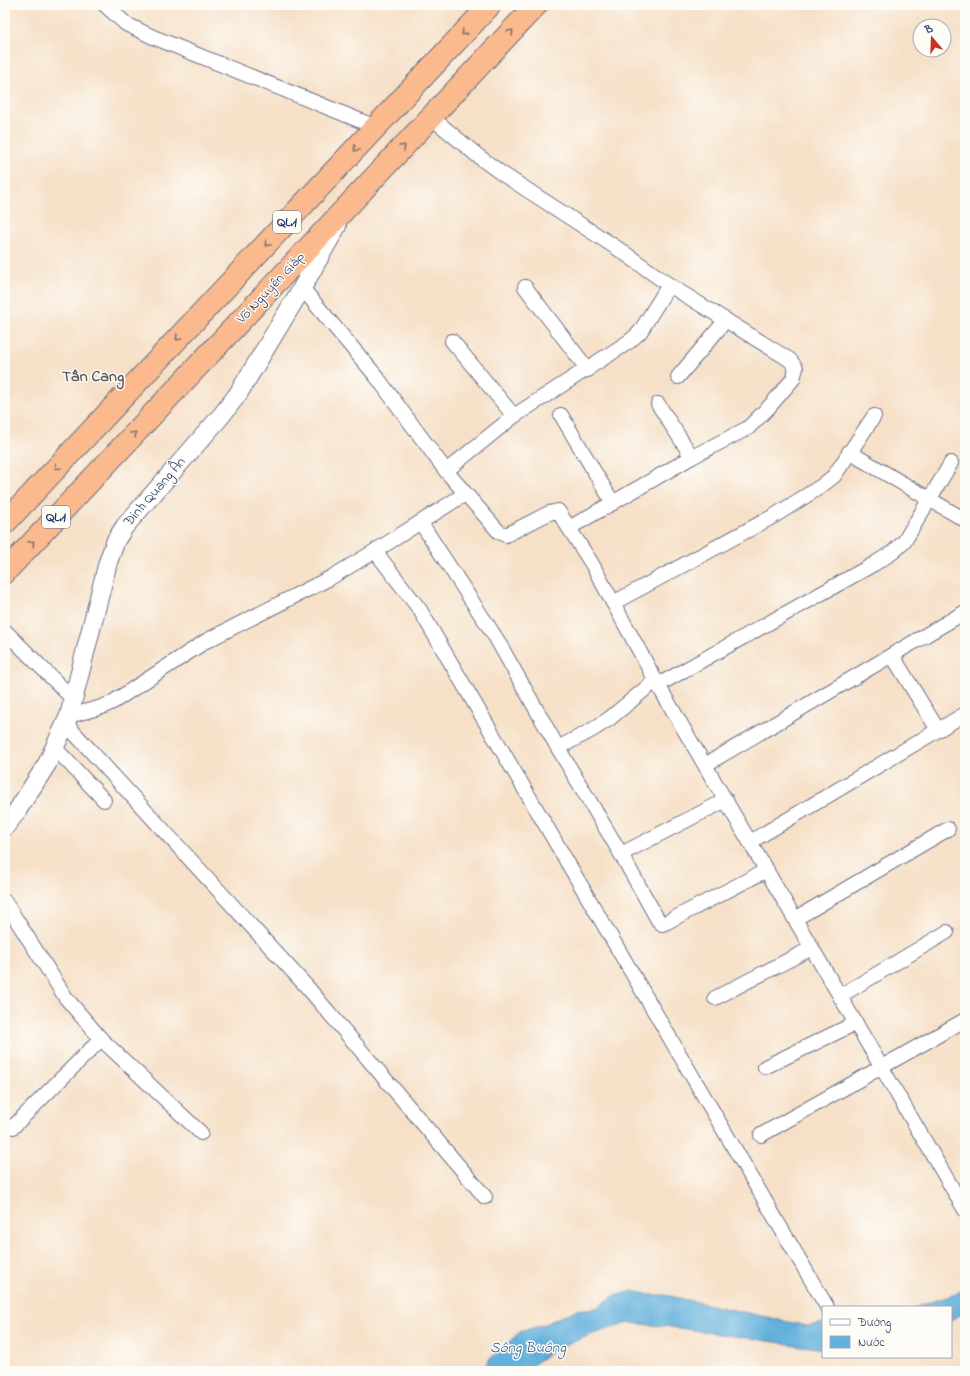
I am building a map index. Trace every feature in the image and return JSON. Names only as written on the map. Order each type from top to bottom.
[{"type":"highway","name":"QL.1","points":[[5,523],[490,5]]},
{"type":"highway","name":"Võ Nguyên Giáp","points":[[5,572],[536,5]]},
{"type":"street","points":[[105,5],[126,24],[153,37],[376,127]]},
{"type":"street","points":[[431,117],[501,173],[624,252],[669,286],[790,360],[796,368],[793,379],[769,407],[748,428],[692,457],[569,528]]},
{"type":"street","name":"Đinh Quang Ân","points":[[5,828],[16,814],[47,764],[70,714],[108,562],[116,540],[125,526],[221,416],[238,394],[302,288],[340,220],[367,186]]},
{"type":"street","points":[[446,470],[514,416],[588,370],[630,341],[640,332],[669,286]]},
{"type":"street","points":[[525,287],[588,370]]},
{"type":"street","points":[[302,288],[376,376],[465,494],[502,534],[510,533],[553,511],[558,511],[592,564],[657,683],[965,1210]]},
{"type":"street","points":[[678,377],[726,320]]},
{"type":"street","points":[[452,341],[514,416]]},
{"type":"street","points":[[658,404],[692,457]]},
{"type":"street","points":[[561,415],[613,502]]},
{"type":"street","points":[[614,603],[774,516],[807,496],[834,476],[874,416]]},
{"type":"street","points":[[849,452],[965,520]]},
{"type":"street","points":[[558,748],[592,730],[657,683],[874,564],[892,552],[904,542],[951,463]]},
{"type":"street","points":[[70,714],[102,707],[113,702],[206,641],[330,578],[421,523],[465,494]]},
{"type":"street","points":[[421,523],[496,638],[658,920],[662,924],[767,870]]},
{"type":"street","points":[[376,551],[420,610],[826,1306]]},
{"type":"street","points":[[705,765],[965,612]]},
{"type":"street","points":[[5,631],[70,714],[308,988],[485,1197]]},
{"type":"street","points":[[892,655],[938,730]]},
{"type":"street","points":[[750,842],[965,714]]},
{"type":"street","points":[[55,748],[104,800]]},
{"type":"street","points":[[621,854],[726,800]]},
{"type":"street","points":[[795,918],[948,828]]},
{"type":"street","points":[[5,902],[66,998],[101,1039],[201,1132]]},
{"type":"street","points":[[840,996],[947,932]]},
{"type":"street","points":[[715,998],[812,948]]},
{"type":"street","points":[[761,1135],[965,1020]]},
{"type":"street","points":[[765,1067],[856,1023]]},
{"type":"street","points":[[13,1127],[101,1039]]},
{"type":"water","points":[[965,1287],[965,1312],[952,1319],[952,1306],[918,1306],[956,1294]]},
{"type":"water","name":"Sông Buông","points":[[633,1291],[649,1295],[665,1295],[807,1326],[822,1323],[822,1349],[665,1326],[628,1323],[590,1335],[552,1351],[524,1371],[482,1371],[489,1360],[520,1332],[545,1324],[576,1310],[596,1308],[614,1296]]},
{"type":"district","name":"Tân Cang","points":[[93,377]]}]
